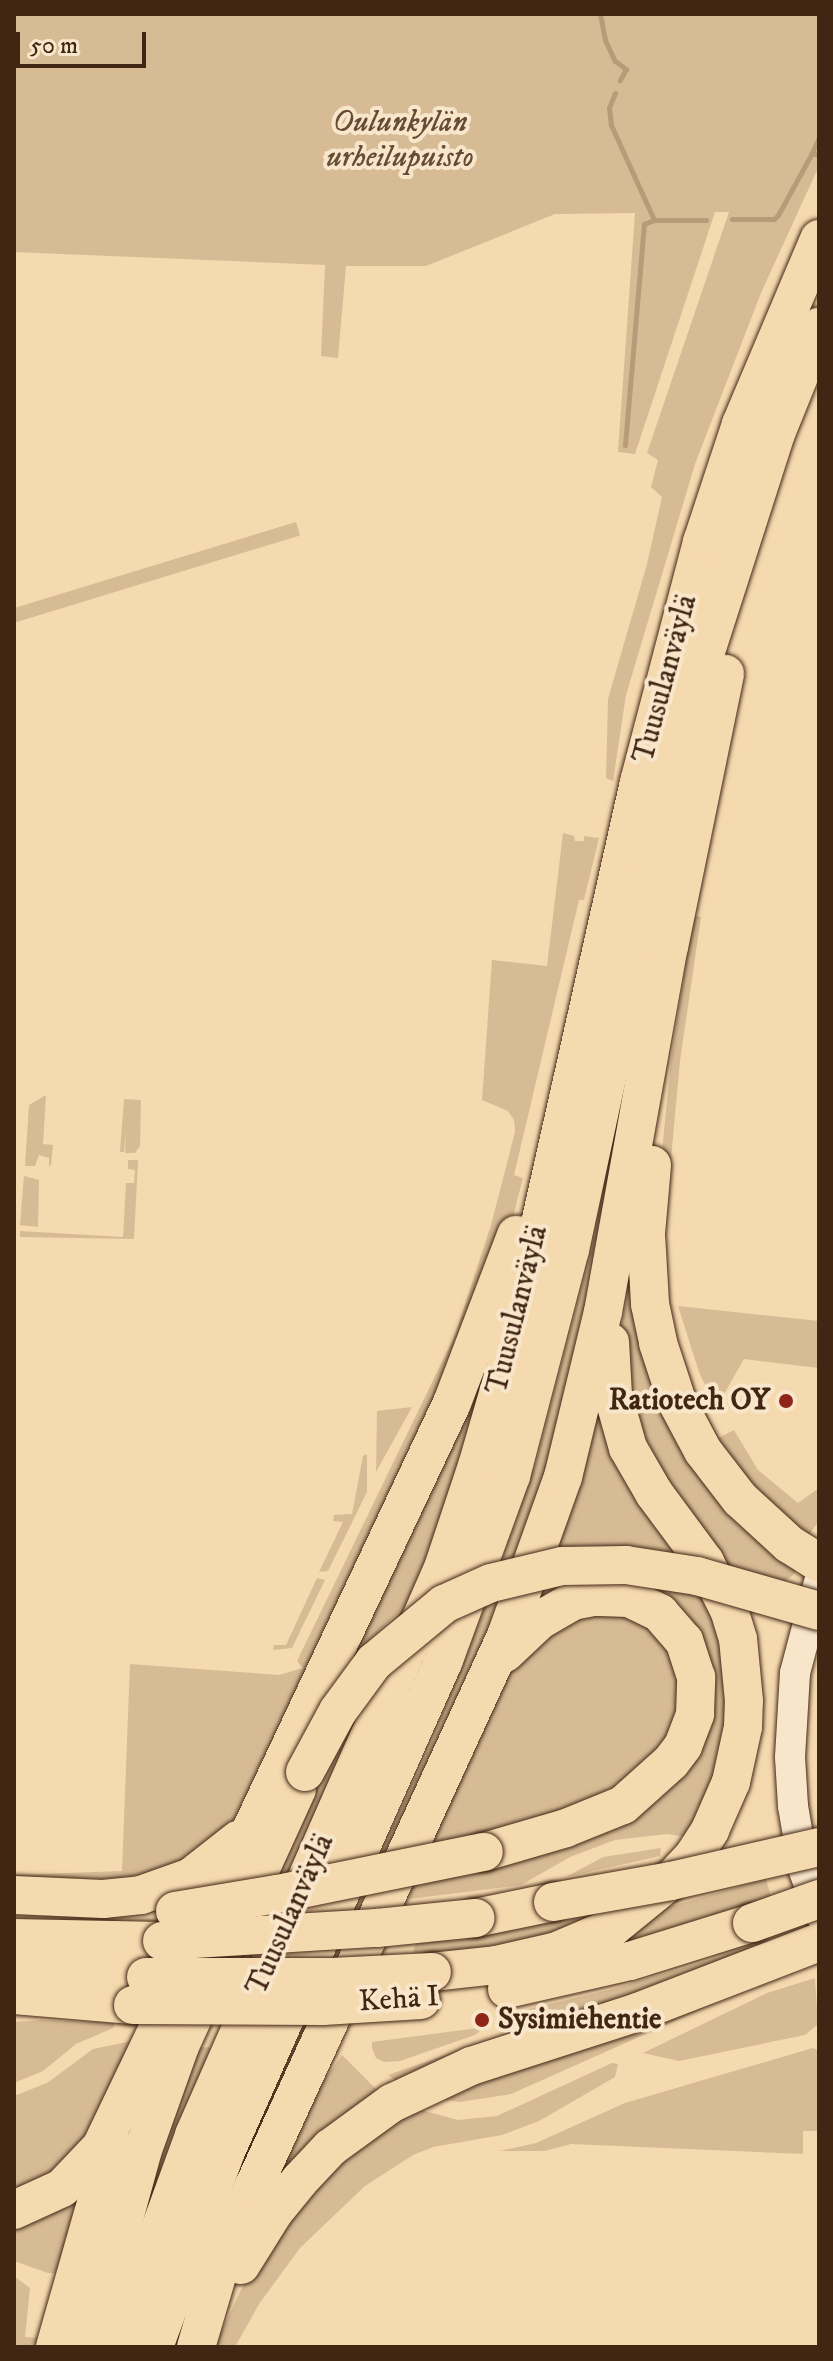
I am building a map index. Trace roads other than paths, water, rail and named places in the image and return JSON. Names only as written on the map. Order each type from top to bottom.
[{"type":"highway","name":"Tuusulanväylä","points":[[671,783],[702,542],[741,424],[819,239]]},
{"type":"highway","name":"Tuusulanväylä","points":[[154,2347],[227,2149],[438,1674],[511,1476],[570,1250],[671,783],[734,553],[775,436],[819,327]]},
{"type":"highway","points":[[819,363],[771,506],[725,673],[671,783],[654,857],[669,947],[648,1202],[650,1304],[661,1354],[678,1404],[703,1451],[740,1499],[789,1544],[819,1563]]},
{"type":"highway","name":"Tuusulanväylä","points":[[117,2347],[194,2135],[443,1568],[515,1335],[594,979],[654,857]]},
{"type":"highway","points":[[198,2347],[220,2266],[524,1592],[563,1477],[597,1340],[669,947]]},
{"type":"highway","points":[[89,2347],[143,2150],[180,2046],[294,1764],[488,1315],[515,1239],[549,1112],[594,979]]},
{"type":"highway","points":[[426,1986],[586,1941],[635,1911],[672,1879],[710,1830],[723,1806],[739,1754],[744,1701],[743,1670],[729,1610],[705,1562],[639,1471],[618,1420],[610,1365],[620,1216]]},
{"type":"highway","points":[[14,1895],[103,1899],[141,1895],[191,1877],[238,1841],[374,1662],[444,1604],[502,1579],[562,1566],[626,1565],[697,1576],[819,1611]]},
{"type":"highway","points":[[14,1938],[168,1926],[277,1894],[484,1852],[598,1817],[643,1791],[683,1746],[695,1714],[697,1696],[692,1659],[674,1626],[646,1604],[611,1596],[573,1601],[539,1621],[508,1650],[480,1693]]},
{"type":"highway","points":[[14,2210],[47,2197],[87,2164],[116,2120],[294,1764]]},
{"type":"highway","points":[[14,1921],[83,1920],[168,1926],[362,1930],[475,1918],[671,1881],[814,1872]]},
{"type":"highway","name":"Kehä I","points":[[14,1995],[140,1991],[323,2006],[426,1986],[513,1988],[576,1975],[752,1923],[814,1872]]},
{"type":"highway","points":[[198,2347],[249,2249],[274,2212],[330,2148],[361,2123],[431,2082],[471,2066],[638,2012],[819,1942]]},
{"type":"highway","points":[[14,1968],[140,1991]]},
{"type":"highway","points":[[14,2014],[140,1991]]},
{"type":"highway","points":[[55,2347],[100,2182],[142,2066]]},
{"type":"street","points":[[819,1582],[795,1673],[790,1716],[793,1806],[814,1872],[819,1913]]},
{"type":"waterway","points":[[600,14],[605,40],[615,61],[626,69],[620,80]]},
{"type":"waterway","points":[[615,93],[609,108],[611,125],[654,220]]},
{"type":"waterway","points":[[812,153],[819,137]]},
{"type":"waterway","points":[[732,219],[774,219],[812,153],[819,155]]},
{"type":"waterway","points":[[625,445],[644,224],[654,220],[706,220]]},
{"type":"place","name":"Ratiotech OY","points":[[786,1401]]},
{"type":"place","name":"Sysimiehentie","points":[[482,2020]]},
{"type":"park label","name":"Oulunkylän urheilupuisto","points":[[400,140]]}]
